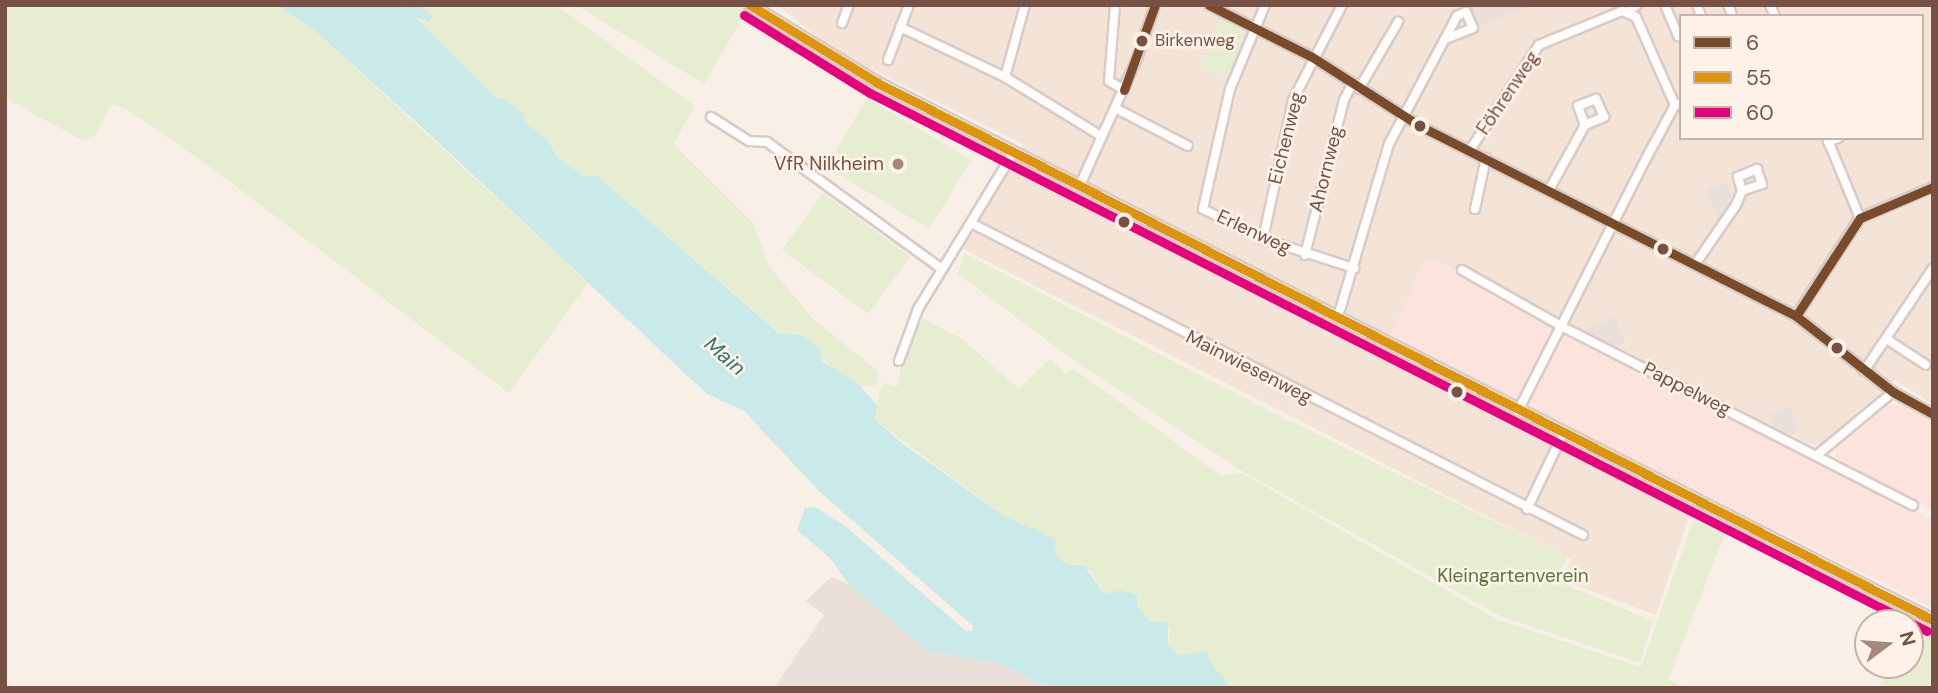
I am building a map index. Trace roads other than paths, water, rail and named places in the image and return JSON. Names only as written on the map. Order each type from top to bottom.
[{"type":"main road","points":[[750,5],[823,53],[1563,435],[1933,620]]},
{"type":"street","points":[[842,23],[849,5]]},
{"type":"street","points":[[888,60],[909,5]]},
{"type":"street","points":[[1005,77],[1026,5]]},
{"type":"street","points":[[1115,5],[1109,81],[1124,90]]},
{"type":"street","points":[[1080,185],[1124,90],[1155,5]]},
{"type":"street","points":[[1209,5],[1255,25],[1312,57],[1401,116],[1696,263],[1796,316],[1864,371],[1892,391],[1933,414]]},
{"type":"street","points":[[1255,25],[1265,5]]},
{"type":"street","name":"Eichenweg","points":[[1262,239],[1293,100],[1312,57],[1342,5]]},
{"type":"street","name":"Föhrenweg","points":[[1470,150],[1539,46],[1637,5]]},
{"type":"street","points":[[1667,6],[1678,36]]},
{"type":"street","points":[[1340,310],[1354,268],[1375,185],[1401,116],[1457,16],[1468,9],[1473,28],[1444,40]]},
{"type":"street","points":[[1518,411],[1678,104],[1636,17],[1628,11]]},
{"type":"street","name":"Ahornweg","points":[[1305,255],[1344,100],[1356,87],[1398,22]]},
{"type":"street","name":"Erlenweg","points":[[1255,25],[1230,89],[1203,209],[1262,239],[1305,255],[1354,268]]},
{"type":"street","points":[[900,27],[1005,77],[1101,136]]},
{"type":"street","points":[[1115,108],[1188,146]]},
{"type":"street","points":[[711,117],[749,141],[767,142],[942,269]]},
{"type":"street","points":[[1549,190],[1585,125]]},
{"type":"street","points":[[1828,140],[1860,218]]},
{"type":"street","points":[[899,361],[918,310],[1014,152]]},
{"type":"street","points":[[1475,209],[1486,158]]},
{"type":"street","points":[[1796,316],[1860,218],[1933,187]]},
{"type":"street","points":[[1696,263],[1742,191]]},
{"type":"street","name":"Mainwiesenweg","points":[[971,223],[1527,509],[1583,535]]},
{"type":"street","points":[[1864,371],[1888,340],[1933,268]]},
{"type":"street","name":"Pappelweg","points":[[1462,270],[1561,326],[1913,505]]},
{"type":"street","points":[[1888,340],[1926,365]]},
{"type":"street","points":[[1817,455],[1892,391]]},
{"type":"street","points":[[1527,509],[1563,435]]},
{"type":"water","name":"Main","points":[[277,5],[403,5],[408,9],[407,5],[421,5],[432,17],[429,22],[415,17],[496,98],[507,100],[524,114],[525,123],[546,138],[559,159],[585,177],[596,175],[780,334],[803,335],[820,350],[823,362],[860,386],[877,405],[875,420],[903,444],[1001,514],[1055,539],[1055,554],[1065,564],[1085,566],[1104,594],[1122,590],[1137,596],[1137,606],[1149,621],[1168,623],[1168,645],[1179,656],[1208,651],[1210,662],[1232,688],[1048,688],[1001,664],[928,651],[850,586],[831,559],[797,530],[805,508],[815,507],[845,526],[966,631],[973,631],[973,626],[820,492],[744,411],[707,394],[424,129],[313,29]]},
{"type":"place","name":"Birkenweg","points":[[1142,41]]},
{"type":"place","name":"VfR Nilkheim","points":[[898,164]]},
{"type":"park label","name":"Kleingartenverein","points":[[1513,576]]}]
